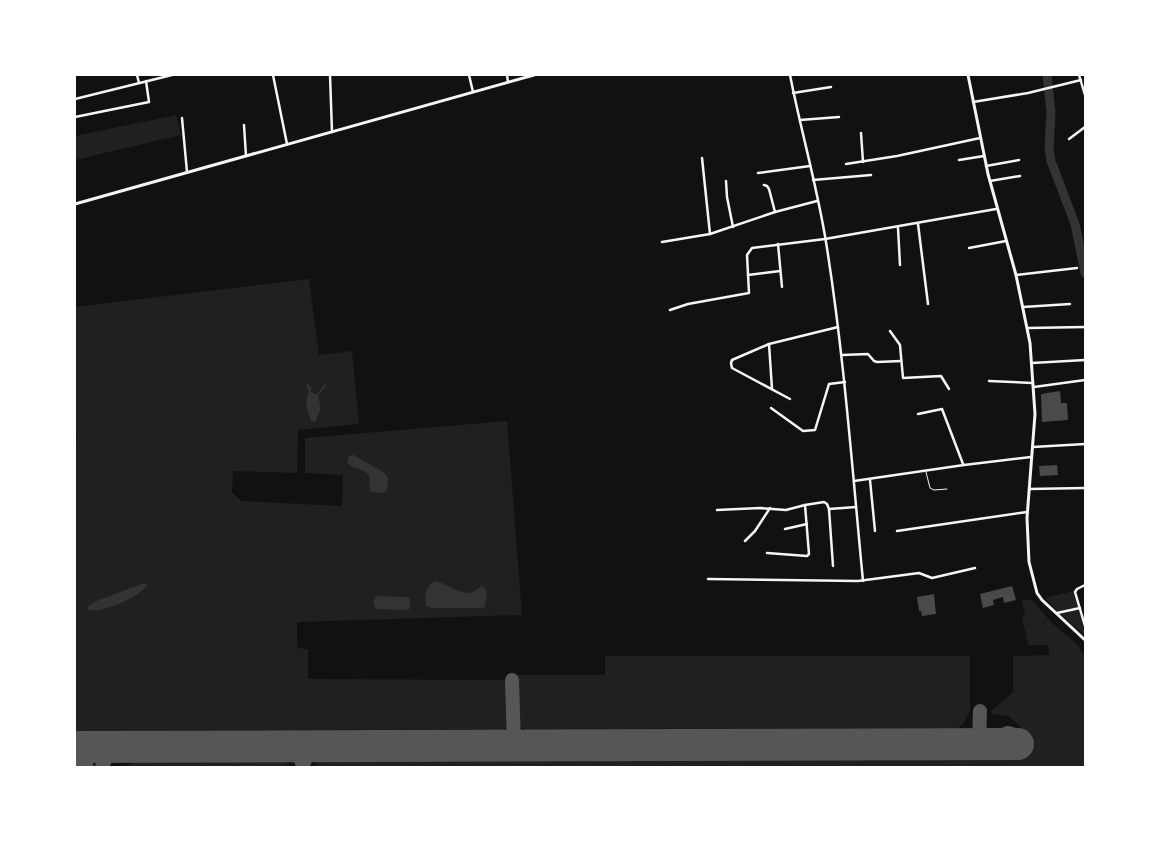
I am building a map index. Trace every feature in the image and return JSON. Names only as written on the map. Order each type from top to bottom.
[{"type":"main road","points":[[75,204],[188,174],[534,75]]},
{"type":"main road","points":[[968,75],[989,181],[1016,275],[1028,328],[1035,414],[1033,457],[1027,512],[1029,562],[1037,593],[1056,614],[1085,640]]},
{"type":"street","points":[[137,75],[139,83]]},
{"type":"street","points":[[75,99],[172,75]]},
{"type":"street","points":[[273,75],[287,145]]},
{"type":"street","points":[[330,75],[332,132]]},
{"type":"street","points":[[469,75],[473,92]]},
{"type":"street","points":[[506,75],[508,82]]},
{"type":"street","points":[[790,75],[825,239],[838,327],[845,382],[863,581]]},
{"type":"street","points":[[1080,75],[1085,95]]},
{"type":"street","points":[[973,102],[1028,93],[1081,80]]},
{"type":"street","points":[[75,117],[148,102],[146,81]]},
{"type":"street","points":[[794,93],[831,87]]},
{"type":"street","points":[[800,120],[839,117]]},
{"type":"street","points":[[182,118],[188,174]]},
{"type":"street","points":[[244,125],[246,157]]},
{"type":"street","points":[[1069,139],[1085,127]]},
{"type":"street","points":[[861,134],[863,162]]},
{"type":"street","points":[[846,164],[980,138]]},
{"type":"street","points":[[959,160],[984,156]]},
{"type":"street","points":[[702,158],[710,234]]},
{"type":"street","points":[[986,166],[1019,160]]},
{"type":"street","points":[[758,173],[810,166]]},
{"type":"street","points":[[813,180],[871,175]]},
{"type":"street","points":[[989,181],[1020,176]]},
{"type":"street","points":[[726,181],[727,197],[734,227]]},
{"type":"street","points":[[764,185],[769,190],[775,212]]},
{"type":"street","points":[[662,242],[710,234],[775,212],[817,201]]},
{"type":"street","points":[[670,310],[688,304],[747,294],[749,291],[747,255],[748,251],[752,248],[898,228],[996,210]]},
{"type":"street","points":[[918,224],[928,304]]},
{"type":"street","points":[[898,228],[900,266]]},
{"type":"street","points":[[970,248],[1006,241]]},
{"type":"street","points":[[778,244],[782,286]]},
{"type":"street","points":[[1016,275],[1077,268]]},
{"type":"street","points":[[748,275],[780,272]]},
{"type":"street","points":[[1023,307],[1070,304]]},
{"type":"street","points":[[790,399],[732,368],[730,365],[732,360],[769,344],[838,327]]},
{"type":"street","points":[[1028,328],[1085,327]]},
{"type":"street","points":[[890,331],[900,345],[904,379],[940,376],[949,389]]},
{"type":"street","points":[[769,344],[772,388]]},
{"type":"street","points":[[842,355],[868,354],[877,362],[902,361]]},
{"type":"street","points":[[1032,363],[1085,360]]},
{"type":"street","points":[[989,381],[1034,385],[1085,380]]},
{"type":"street","points":[[771,408],[803,431],[815,430],[829,384],[845,382]]},
{"type":"street","points":[[918,414],[942,409],[964,465]]},
{"type":"street","points":[[1033,447],[1085,444]]},
{"type":"street","points":[[854,481],[1033,457]]},
{"type":"street","points":[[870,480],[876,531]]},
{"type":"street","points":[[1029,489],[1085,488]]},
{"type":"street","points":[[717,510],[770,508],[786,510],[805,504],[824,502],[829,509],[833,566]]},
{"type":"street","points":[[767,553],[808,555],[805,504]]},
{"type":"street","points":[[829,509],[856,507]]},
{"type":"street","points":[[745,541],[755,531],[770,508]]},
{"type":"street","points":[[897,531],[1027,512]]},
{"type":"street","points":[[785,529],[807,524]]},
{"type":"street","points":[[708,580],[863,581],[919,573],[932,578],[975,568]]},
{"type":"street","points":[[1085,585],[1076,590],[1085,626]]},
{"type":"street","points":[[1056,614],[1080,608]]},
{"type":"lane","points":[[926,470],[930,488],[934,490],[947,488]]},
{"type":"shaded area","points":[[176,115],[181,135],[75,160],[75,136]]},
{"type":"shaded area","points":[[309,279],[319,355],[352,351],[359,424],[298,430],[297,473],[233,471],[232,492],[241,501],[342,506],[343,475],[305,473],[305,438],[507,421],[522,615],[297,622],[297,647],[308,650],[308,679],[504,680],[509,686],[509,725],[504,729],[75,731],[75,442],[77,441],[75,424],[75,307]]},
{"type":"shaded area","points":[[306,382],[311,388],[311,392],[317,395],[325,383],[326,386],[318,395],[321,409],[315,422],[311,421],[306,405],[309,393]]},
{"type":"shaded area","points":[[354,455],[386,474],[388,479],[387,491],[382,493],[370,491],[369,475],[347,462],[349,456]]},
{"type":"shaded area","points":[[434,581],[465,593],[471,593],[483,586],[487,592],[484,608],[427,607],[426,593]]},
{"type":"shaded area","points":[[144,583],[147,585],[143,590],[119,604],[101,609],[87,609],[94,602]]},
{"type":"shaded area","points":[[1073,591],[1078,607],[1058,612],[1045,598]]},
{"type":"shaded area","points":[[376,596],[408,597],[410,608],[408,610],[376,609],[373,602]]},
{"type":"shaded area","points":[[1022,600],[1032,600],[1051,622],[1078,645],[1085,658],[1085,767],[313,767],[319,762],[1020,758],[1021,727],[1008,716],[992,714],[991,711],[1013,692],[1013,656],[1050,655],[1047,645],[1028,645],[1022,617],[1025,616]]},
{"type":"shaded area","points":[[1079,610],[1085,632],[1085,635],[1060,614]]},
{"type":"shaded area","points":[[605,656],[970,656],[970,711],[963,724],[958,728],[524,729],[519,726],[517,675],[605,675]]},
{"type":"shaded area","points":[[285,762],[292,767],[122,767],[133,763]]},
{"type":"building","points":[[1060,391],[1061,403],[1067,403],[1068,420],[1042,422],[1041,394]]},
{"type":"building","points":[[1057,465],[1058,475],[1040,476],[1039,466]]},
{"type":"building","points":[[1012,586],[1016,600],[1004,603],[1003,597],[993,600],[994,605],[983,608],[980,594]]},
{"type":"building","points":[[934,594],[936,614],[922,616],[921,611],[919,611],[917,597]]},
{"type":"waterway","points":[[1047,75],[1051,112],[1049,149],[1051,161],[1075,224],[1085,273]]},
{"type":"taxiway","points":[[512,680],[514,746]]},
{"type":"taxiway","points":[[979,744],[980,711]]},
{"type":"taxiway","points":[[983,744],[1008,733],[1012,734],[1013,744],[1008,751],[1003,752],[990,744]]},
{"type":"taxiway","points":[[303,767],[305,759],[309,754],[314,749],[322,746]]},
{"type":"taxiway","points":[[102,767],[107,755],[117,747]]},
{"type":"taxiway","points":[[288,747],[298,755],[303,767]]},
{"type":"taxiway","points":[[75,755],[87,767]]},
{"type":"runway","points":[[75,747],[1018,744]]}]
